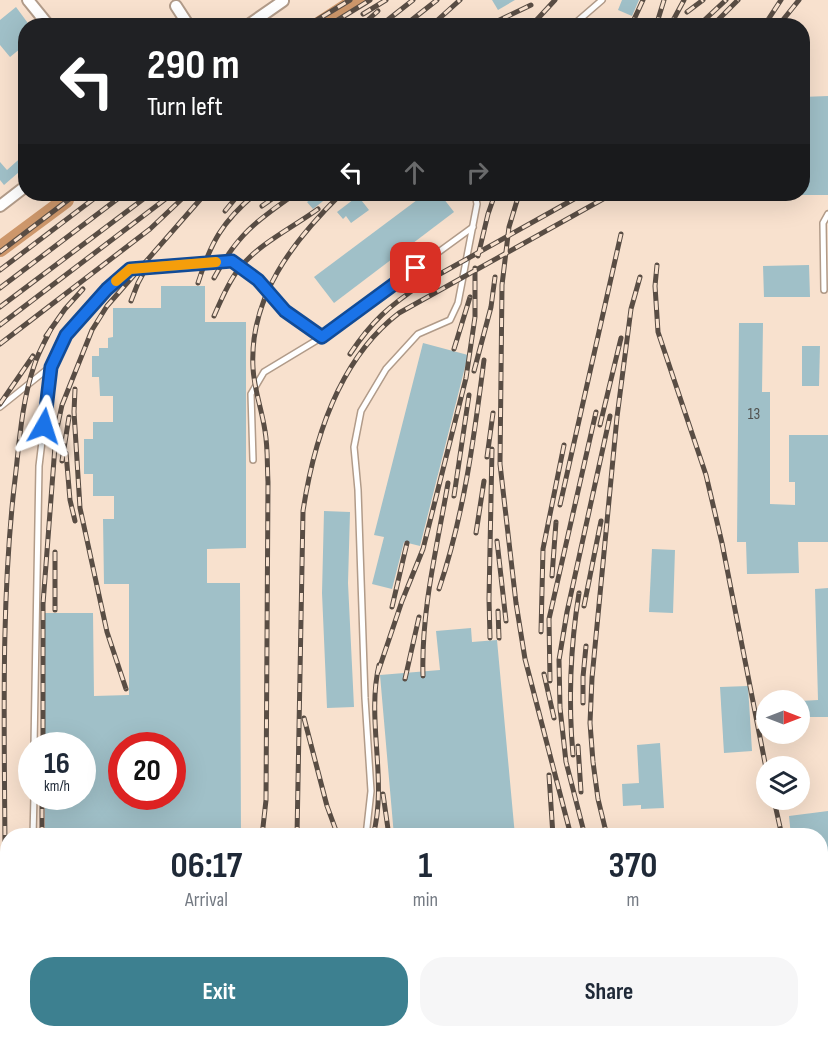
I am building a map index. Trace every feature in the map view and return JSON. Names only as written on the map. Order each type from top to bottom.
[{"type":"street","points":[[28,0],[43,18]]},
{"type":"street","points":[[259,18],[283,1]]},
{"type":"street","points":[[176,6],[184,18]]},
{"type":"street","points":[[0,206],[18,192]]},
{"type":"lane","points":[[581,18],[602,0]]},
{"type":"lane","points":[[367,828],[371,791],[365,698],[358,490],[354,447],[361,411],[386,369],[418,334],[450,320],[458,303],[476,201]]},
{"type":"lane","points":[[824,290],[824,223],[828,214]]},
{"type":"lane","points":[[253,460],[251,394],[264,372],[322,337],[472,227]]},
{"type":"lane","points":[[34,732],[39,466],[51,367],[66,335],[107,289],[130,269],[232,261],[258,280],[285,311],[322,337]]},
{"type":"lane","points":[[0,407],[51,367]]},
{"type":"lane","points":[[33,828],[34,810]]},
{"type":"building","points":[[492,0],[515,0],[498,10]]},
{"type":"building","points":[[622,0],[639,0],[632,16],[618,10]]},
{"type":"building","points":[[16,7],[24,18],[18,18],[18,50],[10,57],[0,45],[0,20]]},
{"type":"building","points":[[828,96],[828,195],[810,195],[810,97]]},
{"type":"building","points":[[18,160],[18,173],[4,185],[0,180],[0,162],[7,170]]},
{"type":"building","points":[[308,201],[323,201],[313,209]]},
{"type":"building","points":[[351,201],[362,201],[369,210],[351,223],[346,216],[343,219],[337,212]]},
{"type":"building","points":[[416,201],[445,201],[454,212],[334,303],[314,277]]},
{"type":"building","points":[[809,265],[810,297],[764,297],[763,266]]},
{"type":"building","points":[[161,286],[205,286],[205,322],[246,322],[246,548],[207,549],[207,583],[240,583],[241,828],[45,828],[45,810],[96,810],[96,732],[45,732],[45,613],[93,613],[94,696],[129,695],[129,584],[104,584],[103,519],[114,519],[114,496],[93,496],[93,474],[84,474],[84,439],[93,439],[93,422],[113,422],[113,396],[100,396],[99,377],[92,377],[92,356],[99,356],[99,348],[108,348],[108,338],[113,337],[113,308],[161,308]]},
{"type":"building","points":[[739,323],[763,323],[762,392],[770,392],[770,504],[795,505],[795,482],[789,482],[789,435],[828,435],[828,542],[798,542],[799,573],[747,574],[746,542],[737,542]]},
{"type":"building","points":[[423,343],[468,355],[420,546],[404,542],[392,589],[372,584],[384,537],[374,535]]},
{"type":"building","points":[[802,346],[820,346],[819,386],[802,386]]},
{"type":"building","points":[[324,511],[350,512],[348,583],[354,707],[327,708],[322,593]]},
{"type":"building","points":[[652,549],[675,550],[673,613],[649,612]]},
{"type":"building","points":[[828,588],[828,717],[810,717],[810,700],[818,700],[815,589]]},
{"type":"building","points":[[471,628],[472,642],[497,640],[514,828],[393,828],[380,675],[440,670],[436,631]]},
{"type":"building","points":[[748,686],[752,751],[724,753],[720,687]]},
{"type":"building","points":[[660,743],[664,808],[641,809],[641,805],[623,806],[622,784],[639,783],[637,745]]},
{"type":"building","points":[[828,811],[828,828],[790,828],[789,816]]},
{"type":"waterway","points":[[329,18],[357,0]]},
{"type":"waterway","points":[[0,249],[65,201]]},
{"type":"railway","points":[[320,18],[350,0]]},
{"type":"railway","points":[[341,18],[370,0]]},
{"type":"railway","points":[[363,14],[386,0]]},
{"type":"railway","points":[[390,18],[413,0]]},
{"type":"railway","points":[[414,18],[437,0]]},
{"type":"railway","points":[[440,18],[460,0]]},
{"type":"railway","points":[[538,18],[555,0]]},
{"type":"railway","points":[[635,18],[643,0]]},
{"type":"railway","points":[[658,18],[664,0]]},
{"type":"railway","points":[[674,18],[684,0]]},
{"type":"railway","points":[[687,12],[703,0]]},
{"type":"railway","points":[[707,18],[726,0]]},
{"type":"railway","points":[[720,18],[738,0]]},
{"type":"railway","points":[[769,18],[781,0]]},
{"type":"railway","points":[[784,18],[799,0]]},
{"type":"railway","points":[[504,18],[531,5]]},
{"type":"railway","points":[[370,18],[378,11]]},
{"type":"railway","points":[[0,252],[67,201]]},
{"type":"railway","points":[[0,270],[91,201]]},
{"type":"railway","points":[[0,288],[115,201]]},
{"type":"railway","points":[[0,307],[141,201]]},
{"type":"railway","points":[[0,325],[163,201]]},
{"type":"railway","points":[[0,344],[150,229],[180,201]]},
{"type":"railway","points":[[43,732],[43,604],[56,433],[62,405],[92,330],[107,306],[199,201]]},
{"type":"railway","points":[[225,211],[233,201]]},
{"type":"railway","points":[[198,283],[219,234],[247,201]]},
{"type":"railway","points":[[262,206],[269,201]]},
{"type":"railway","points":[[214,278],[222,263],[248,230],[285,201]]},
{"type":"railway","points":[[263,828],[266,800],[268,482],[266,437],[253,368],[254,342],[258,317],[277,272],[306,231],[334,201]]},
{"type":"railway","points":[[478,256],[493,201]]},
{"type":"railway","points":[[517,201],[509,227],[502,285],[500,464],[516,603],[525,659],[569,828]]},
{"type":"railway","points":[[350,354],[374,323],[410,292],[570,201]]},
{"type":"railway","points":[[297,828],[303,511],[322,429],[345,377],[360,353],[399,313],[599,201]]},
{"type":"railway","points":[[214,316],[231,280],[246,261],[265,244],[318,209]]},
{"type":"railway","points":[[560,505],[621,234]]},
{"type":"railway","points":[[657,265],[655,286],[658,332],[706,475],[722,543],[764,756]]},
{"type":"railway","points":[[378,672],[402,601],[423,549],[466,378],[475,317],[475,268]]},
{"type":"railway","points":[[131,301],[145,270]]},
{"type":"railway","points":[[474,371],[491,307],[495,277]]},
{"type":"railway","points":[[605,828],[593,762],[590,723],[592,678],[617,417],[631,309],[640,277]]},
{"type":"railway","points":[[46,336],[83,289]]},
{"type":"railway","points":[[454,349],[470,297]]},
{"type":"railway","points":[[5,828],[4,679],[10,536],[26,395],[36,361],[51,329]]},
{"type":"railway","points":[[600,425],[621,338]]},
{"type":"railway","points":[[0,404],[33,356]]},
{"type":"railway","points":[[439,589],[462,505],[484,360]]},
{"type":"railway","points":[[75,389],[74,412],[80,508],[107,632],[126,689]]},
{"type":"railway","points":[[454,496],[469,395]]},
{"type":"railway","points":[[550,681],[549,619],[596,412]]},
{"type":"railway","points":[[487,457],[493,413]]},
{"type":"railway","points":[[583,828],[566,762],[560,708],[559,660],[567,612],[610,416]]},
{"type":"railway","points":[[62,461],[69,417]]},
{"type":"railway","points":[[541,632],[543,549],[564,445]]},
{"type":"railway","points":[[490,638],[492,449]]},
{"type":"railway","points":[[66,453],[70,500],[75,521]]},
{"type":"railway","points":[[476,533],[484,481]]},
{"type":"railway","points":[[423,676],[427,603],[448,483]]},
{"type":"railway","points":[[584,606],[601,521]]},
{"type":"railway","points":[[552,576],[556,522]]},
{"type":"railway","points":[[497,541],[506,621]]},
{"type":"railway","points":[[392,607],[407,543]]},
{"type":"railway","points":[[55,552],[55,610]]},
{"type":"railway","points":[[573,755],[571,674],[579,593]]},
{"type":"railway","points":[[498,611],[499,638]]},
{"type":"railway","points":[[405,679],[419,617]]},
{"type":"railway","points":[[583,703],[586,646]]},
{"type":"railway","points":[[375,828],[378,794],[375,707],[379,665]]},
{"type":"railway","points":[[544,674],[554,718]]},
{"type":"railway","points":[[304,718],[335,828]]},
{"type":"railway","points":[[578,746],[581,792]]},
{"type":"railway","points":[[549,775],[552,828]]},
{"type":"railway","points":[[383,794],[388,828]]},
{"type":"railway","points":[[42,810],[42,828]]},
{"type":"railway","points":[[776,810],[780,828]]},
{"type":"slow traffic","points":[[116,281],[130,269],[216,262]]},
{"type":"route","points":[[44,426],[51,367],[66,335],[107,289],[130,269],[232,261],[258,280],[285,311],[322,337],[416,268]]}]
